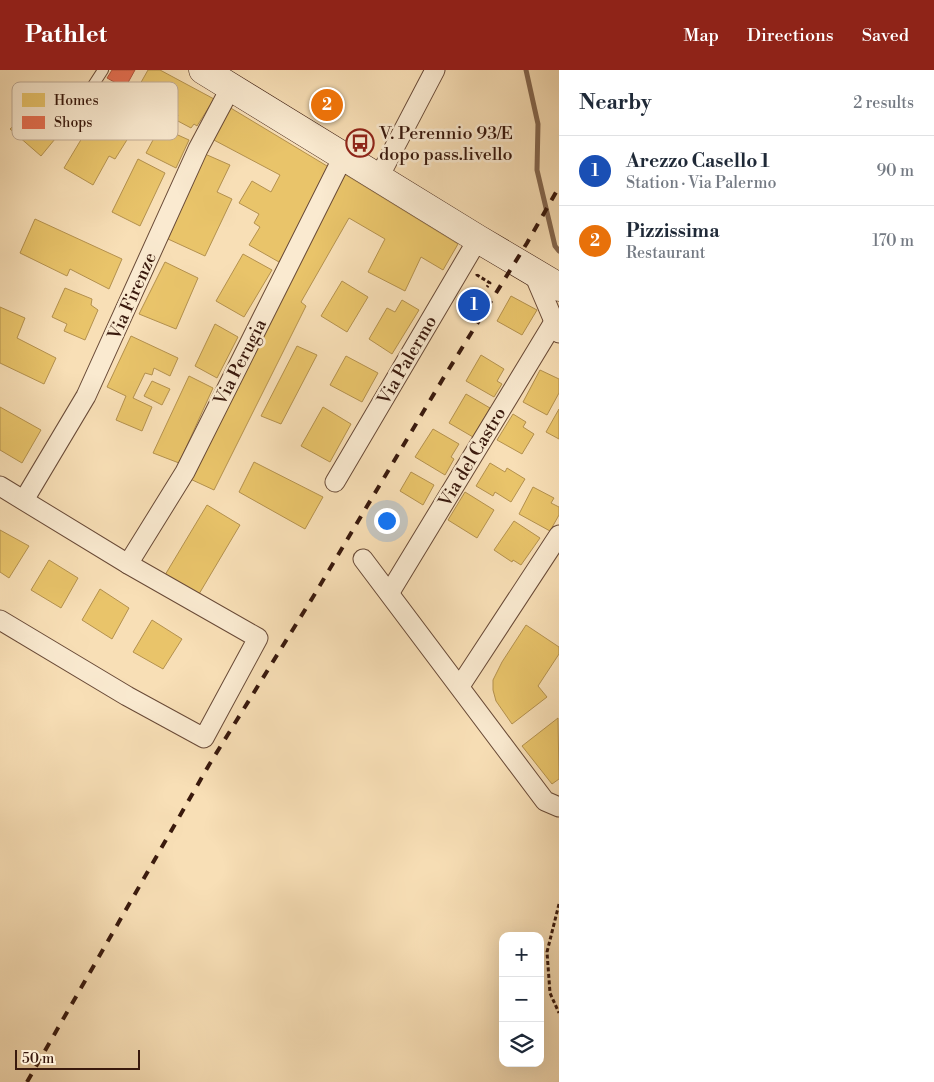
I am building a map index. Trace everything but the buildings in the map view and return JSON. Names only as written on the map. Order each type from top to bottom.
[{"type":"main road","points":[[203,70],[559,287]]},
{"type":"street","points":[[379,177],[435,70]]},
{"type":"street","name":"Via Firenze","points":[[24,500],[86,396],[198,149],[231,87]]},
{"type":"street","name":"Via Perugia","points":[[128,564],[185,472],[344,155]]},
{"type":"street","name":"Via Palermo","points":[[335,482],[478,239]]},
{"type":"street","name":"Via del Castro","points":[[390,592],[557,327],[533,272]]},
{"type":"street","points":[[0,486],[128,564],[258,638],[204,738],[127,696],[0,620]]},
{"type":"street","points":[[460,686],[559,535]]},
{"type":"street","points":[[363,559],[390,592],[545,801],[559,807]]},
{"type":"lane","points":[[95,82],[103,70]]},
{"type":"path","points":[[559,904],[547,952],[550,993],[559,1013]]},
{"type":"waterway","points":[[526,70],[538,124],[537,170],[555,246],[559,251]]},
{"type":"railway","points":[[27,1082],[209,765],[313,597],[559,187]]},
{"type":"place","name":"Pizzissima","points":[[327,105]]},
{"type":"place","name":"V. Perennio 93/E dopo pass.livello","points":[[360,143]]},
{"type":"place","name":"Arezzo Casello 1","points":[[474,305]]}]
